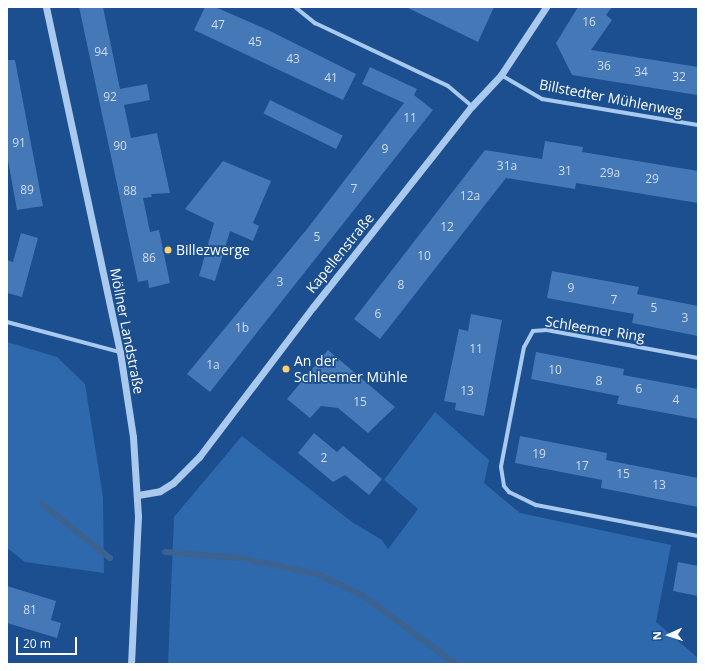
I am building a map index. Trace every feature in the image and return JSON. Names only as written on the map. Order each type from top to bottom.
[{"type":"street","name":"Möllner Landstraße","points":[[46,7],[120,352],[138,495],[131,664]]},
{"type":"street","points":[[295,7],[316,23],[448,86],[472,106]]},
{"type":"street","name":"Kapellenstraße","points":[[138,495],[160,491],[173,483],[199,457],[472,106],[501,75],[546,7]]},
{"type":"street","name":"Billstedter Mühlenweg","points":[[501,75],[542,99],[698,125]]},
{"type":"street","points":[[7,322],[120,352]]},
{"type":"street","name":"Schleemer Ring","points":[[698,358],[547,330],[533,331],[524,347],[500,467],[504,486],[509,492],[536,505],[698,536]]},
{"type":"shaded area","points":[[7,342],[57,357],[85,384],[103,497],[104,573],[25,562],[7,548]]},
{"type":"shaded area","points":[[435,412],[489,460],[484,483],[520,513],[671,545],[656,622],[698,658],[698,664],[168,664],[174,517],[242,436],[352,522],[382,540],[388,549],[418,509],[384,480]]},
{"type":"building","points":[[79,7],[103,7],[120,89],[147,84],[150,100],[124,105],[131,138],[157,133],[170,193],[151,194],[152,197],[143,198],[150,232],[159,230],[170,283],[149,288],[148,280],[138,282]]},
{"type":"building","points":[[205,7],[215,7],[268,30],[356,74],[343,100],[194,30]]},
{"type":"building","points":[[406,7],[494,7],[478,42]]},
{"type":"building","points":[[578,7],[612,7],[606,15],[612,20],[591,50],[698,67],[697,95],[572,75],[556,43]]},
{"type":"building","points":[[7,60],[15,60],[43,206],[17,210],[7,155]]},
{"type":"building","points":[[370,67],[417,89],[414,95],[433,110],[210,392],[187,374],[307,229],[404,103],[362,84]]},
{"type":"building","points":[[270,100],[343,136],[336,149],[263,113]]},
{"type":"building","points":[[545,141],[583,147],[582,152],[698,171],[698,203],[576,183],[575,189],[506,178],[380,339],[354,319],[485,150],[542,159]]},
{"type":"building","points":[[223,161],[271,181],[253,223],[259,226],[253,241],[230,231],[215,281],[199,276],[214,223],[185,209]]},
{"type":"building","points":[[21,233],[38,238],[22,297],[7,293],[7,260],[13,262]]},
{"type":"building","points":[[552,271],[639,287],[637,294],[698,306],[698,336],[632,323],[634,314],[547,298]]},
{"type":"building","points":[[471,314],[502,320],[484,416],[455,410],[456,403],[444,401],[459,329],[468,331]]},
{"type":"building","points":[[328,350],[395,407],[368,433],[338,408],[321,406],[310,418],[287,399]]},
{"type":"building","points":[[536,352],[624,369],[623,375],[698,389],[698,419],[617,404],[619,396],[531,379]]},
{"type":"building","points":[[314,433],[337,452],[343,446],[382,479],[369,495],[345,475],[333,482],[298,453]]},
{"type":"building","points":[[520,436],[607,453],[606,460],[698,478],[698,507],[601,488],[602,480],[515,463]]},
{"type":"building","points":[[678,562],[698,566],[698,596],[673,591]]},
{"type":"building","points":[[7,586],[56,601],[51,620],[61,623],[57,638],[7,623]]},
{"type":"waterway","points":[[42,504],[110,558]]},
{"type":"waterway","points":[[165,552],[241,558],[317,574],[362,595],[456,664]]},
{"type":"place","name":"Billezwerge","points":[[168,250]]},
{"type":"place","name":"An der Schleemer Mühle","points":[[286,369]]}]
